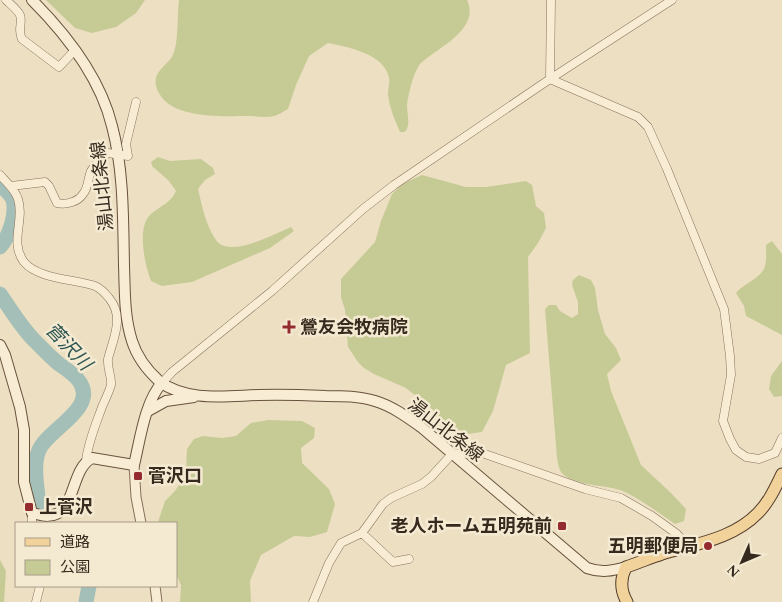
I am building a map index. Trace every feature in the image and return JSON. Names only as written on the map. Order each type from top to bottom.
[{"type":"main road","name":"湯山北条線","points":[[32,0],[75,50],[90,74],[112,126],[118,155],[122,197],[126,310],[132,342],[140,359],[151,374],[170,388],[202,396]]},
{"type":"main road","points":[[0,345],[20,408],[24,430],[24,482],[32,518],[61,512],[67,504],[80,469],[86,461],[98,458],[134,464],[148,411],[156,390],[162,382]]},
{"type":"main road","name":"湯山北条線","points":[[148,411],[166,401],[202,396],[289,395],[356,397],[376,401],[399,412],[421,427],[587,568],[597,572],[608,572],[626,567]]},
{"type":"main road","points":[[627,602],[623,594],[621,577],[626,567],[734,532],[757,514],[766,503],[782,474]]},
{"type":"main road","points":[[608,572],[616,576],[622,588]]},
{"type":"street","points":[[6,0],[19,12],[21,18],[19,34],[22,39],[59,67],[75,50]]},
{"type":"street","points":[[550,78],[551,0]]},
{"type":"street","points":[[162,382],[272,291],[363,209],[394,185],[550,78],[672,0]]},
{"type":"street","points":[[550,78],[638,117],[648,127],[724,309],[731,375],[723,421],[730,439],[736,450],[746,457],[759,459],[775,452],[782,438]]},
{"type":"street","points":[[11,186],[45,182],[57,203],[70,203],[84,194],[88,178],[98,161],[108,153],[128,156],[126,144],[136,102]]},
{"type":"street","points":[[0,175],[11,186],[19,200],[20,210],[17,232],[18,244],[23,260],[36,271],[96,287],[106,294],[116,310],[117,324],[114,343],[108,360],[111,384],[88,448],[86,461]]},
{"type":"street","points":[[313,602],[329,563],[341,543],[362,533],[383,504],[391,498],[422,484],[452,454],[482,453],[585,490],[621,498],[652,516],[677,534],[689,548]]},
{"type":"street","points":[[134,464],[136,497],[141,522]]},
{"type":"street","points":[[362,533],[393,562],[409,559]]},
{"type":"street","points":[[36,602],[40,587]]},
{"type":"street","points":[[155,587],[157,602]]},
{"type":"green space","points":[[46,0],[145,0],[136,13],[116,27],[92,33],[75,28]]},
{"type":"green space","points":[[179,0],[467,0],[470,10],[468,20],[463,29],[418,66],[407,106],[408,126],[405,132],[400,132],[392,113],[389,99],[389,78],[381,63],[364,53],[328,43],[309,56],[288,109],[278,115],[268,117],[211,116],[184,111],[172,106],[163,99],[157,89],[156,79],[157,74],[174,52],[177,38]]},
{"type":"green space","points":[[158,157],[170,161],[201,159],[213,168],[215,174],[205,180],[198,189],[210,229],[216,240],[222,245],[231,247],[241,246],[291,227],[294,231],[270,248],[192,282],[162,286],[151,281],[146,266],[143,246],[146,220],[168,201],[176,191],[169,181],[152,166],[151,162]]},
{"type":"green space","points":[[422,175],[466,187],[486,187],[526,181],[532,185],[536,206],[544,213],[546,228],[528,257],[530,353],[506,365],[493,411],[482,432],[467,434],[448,425],[406,388],[364,368],[348,347],[345,310],[341,297],[341,279],[375,242],[392,194],[402,184]]},
{"type":"green space","points":[[772,241],[782,254],[782,335],[746,316],[744,306],[736,293],[763,270],[766,261],[766,245]]},
{"type":"green space","points":[[579,275],[591,280],[595,288],[598,310],[605,334],[616,348],[621,360],[607,374],[611,391],[641,465],[686,509],[684,521],[675,524],[645,503],[625,492],[575,481],[567,478],[560,470],[557,458],[545,309],[549,305],[556,305],[560,311],[572,318],[578,314],[578,302],[572,285],[573,280]]},
{"type":"green space","points":[[782,361],[782,396],[774,397],[769,389],[771,376]]},
{"type":"green space","points":[[268,420],[302,421],[315,428],[314,438],[301,448],[302,463],[329,489],[335,504],[327,532],[310,537],[294,536],[261,555],[250,581],[251,602],[180,602],[178,522],[158,522],[165,501],[175,491],[186,474],[187,449],[194,439],[203,436],[222,438],[236,436],[251,423]]},
{"type":"green space","points":[[0,560],[6,571],[4,602],[0,602]]},
{"type":"waterway","name":"菅沢川","points":[[0,184],[11,196],[14,206],[11,225],[0,247]]},
{"type":"waterway","name":"菅沢川","points":[[0,294],[29,335],[52,358],[75,376],[83,391],[78,409],[44,442],[39,450],[36,463],[39,507]]},
{"type":"waterway","name":"菅沢川","points":[[86,602],[89,587]]},
{"type":"place","name":"鶯友会牧病院","points":[[289,327]]},
{"type":"place","name":"菅沢口","points":[[138,476]]},
{"type":"place","name":"上菅沢","points":[[29,507]]},
{"type":"place","name":"老人ホーム五明苑前","points":[[562,526]]},
{"type":"place","name":"五明郵便局","points":[[708,546]]}]
